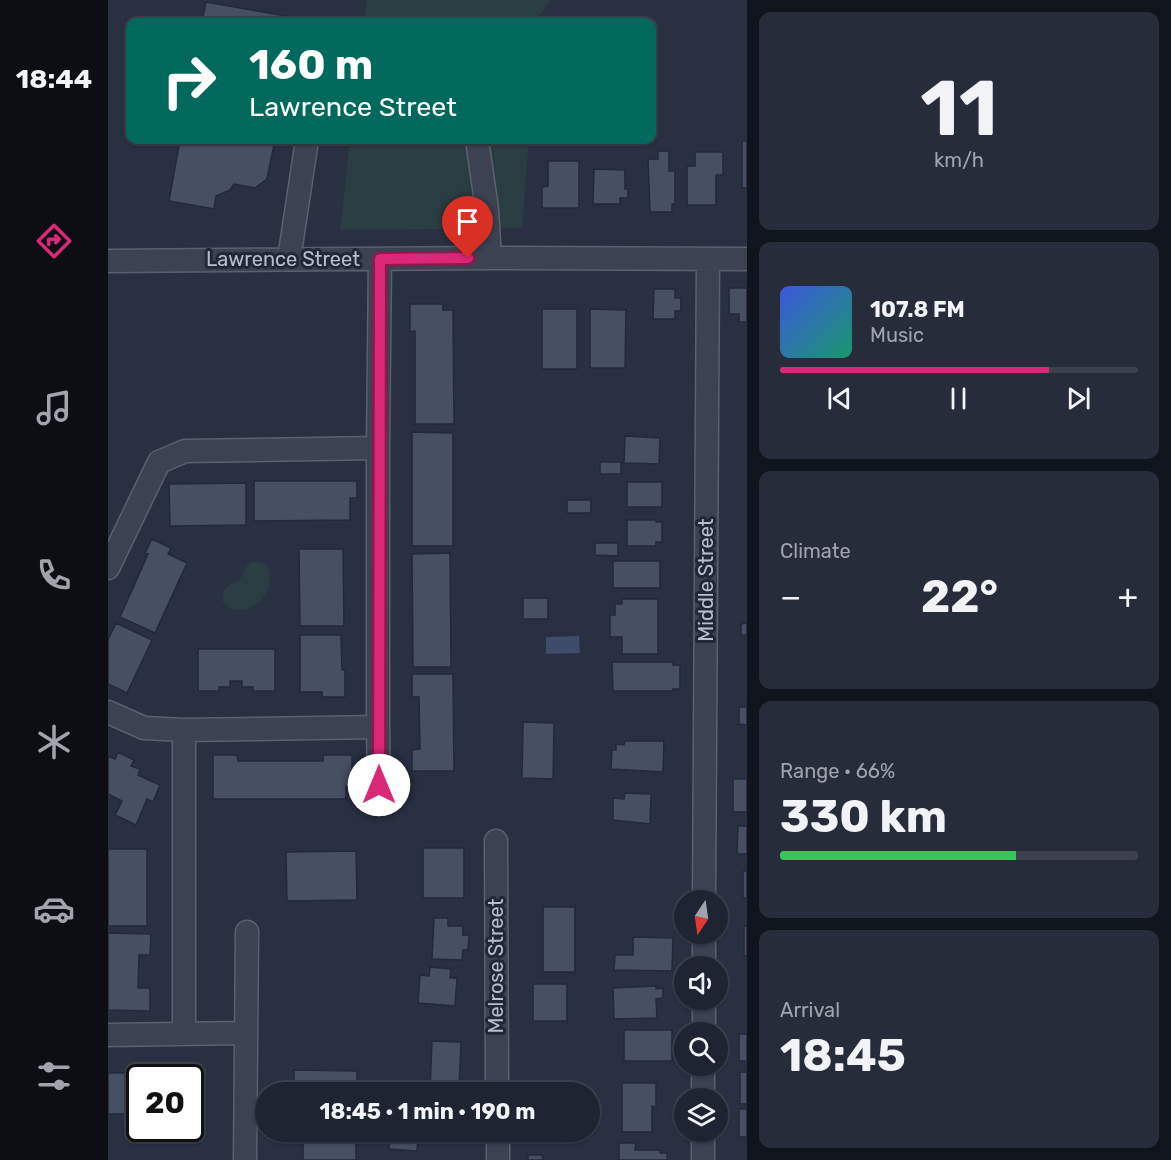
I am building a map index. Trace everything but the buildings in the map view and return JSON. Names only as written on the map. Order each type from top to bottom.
[{"type":"street","points":[[289,258],[306,144]]},
{"type":"street","points":[[478,144],[487,209],[490,258]]},
{"type":"street","name":"Lawrence Street","points":[[108,261],[289,258],[747,259]]},
{"type":"street","points":[[379,785],[380,259]]},
{"type":"street","name":"Middle Street","points":[[704,890],[708,259]]},
{"type":"street","points":[[108,568],[159,462],[184,451],[378,448]]},
{"type":"street","points":[[108,712],[144,728],[184,730],[378,727]]},
{"type":"street","points":[[184,730],[184,1034]]},
{"type":"street","name":"Melrose Street","points":[[496,841],[497,1082]]},
{"type":"street","points":[[245,1160],[247,933]]},
{"type":"street","points":[[108,1035],[245,1034]]},
{"type":"street","points":[[498,1142],[498,1160]]},
{"type":"street","points":[[703,1142],[703,1160]]},
{"type":"green space","points":[[367,0],[550,0],[540,18],[365,18]]},
{"type":"green space","points":[[350,144],[529,144],[522,228],[340,230]]},
{"type":"green space","points":[[252,562],[262,563],[268,568],[269,584],[265,594],[250,608],[235,610],[230,608],[223,602],[224,591],[231,584],[239,581],[247,566]]},
{"type":"water","points":[[579,636],[580,653],[546,654],[546,637]]},
{"type":"route","points":[[379,785],[380,259],[468,258]]}]
